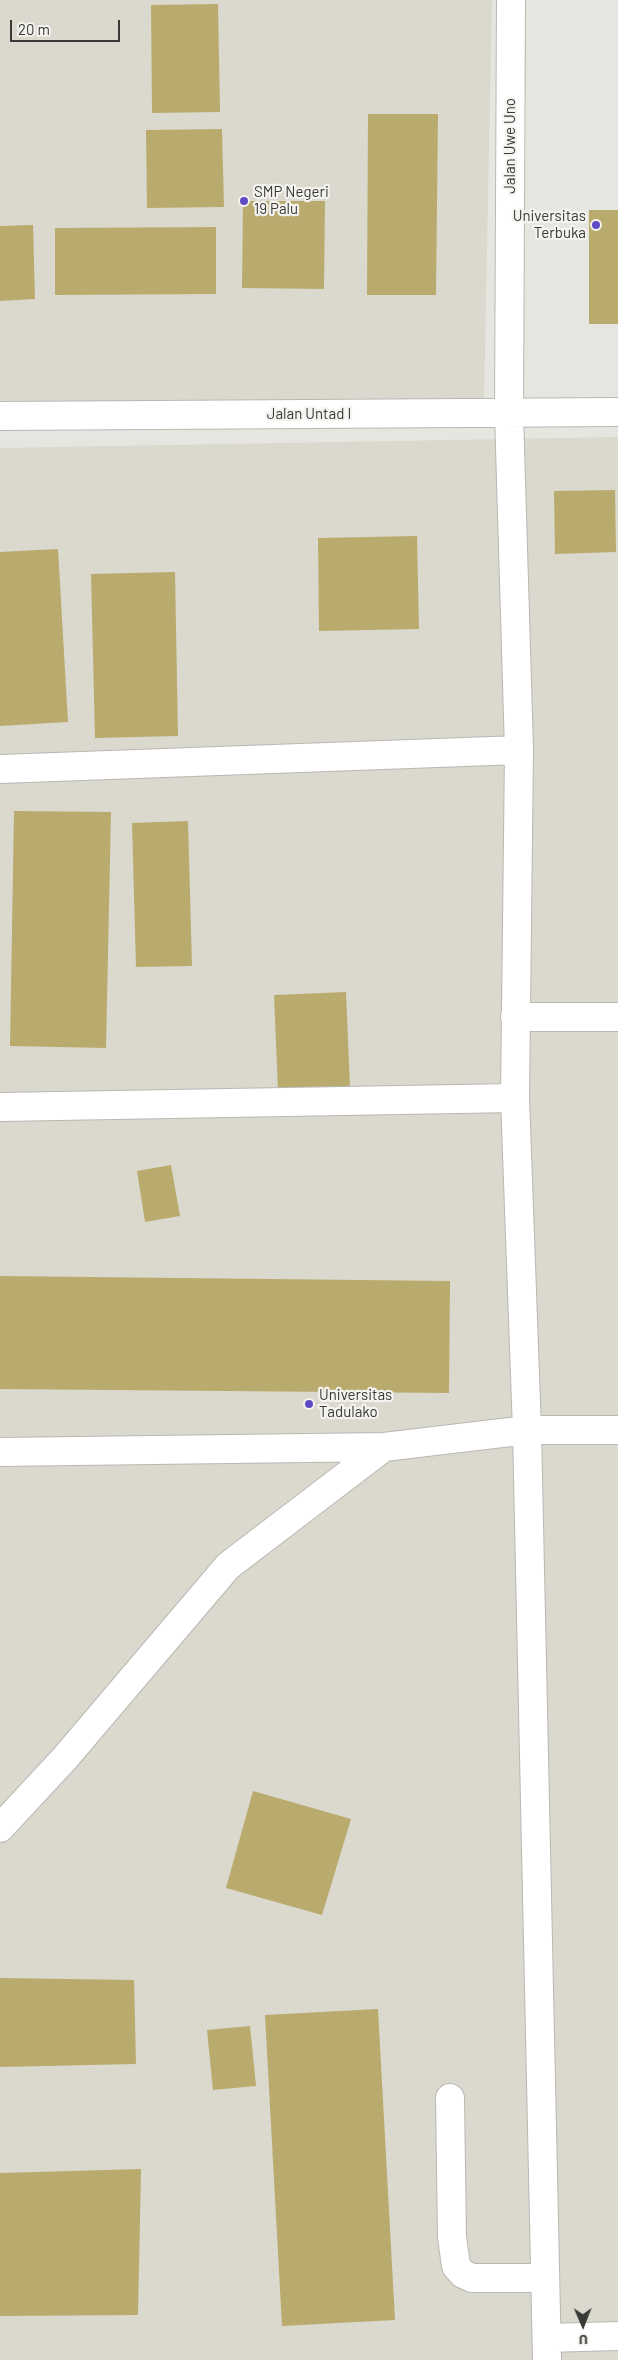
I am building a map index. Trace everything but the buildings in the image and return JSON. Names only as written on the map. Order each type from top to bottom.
[{"type":"street","name":"Jalan Uwe Uno","points":[[511,0],[509,413],[519,750],[515,1098],[527,1430],[547,2349]]},
{"type":"street","name":"Jalan Untad I","points":[[0,416],[618,412]]},
{"type":"street","points":[[0,769],[519,750]]},
{"type":"street","points":[[515,1017],[618,1017]]},
{"type":"street","points":[[0,1107],[515,1098]]},
{"type":"street","points":[[0,1452],[384,1447],[527,1430],[618,1430]]},
{"type":"street","points":[[0,1828],[65,1758],[228,1566],[384,1447]]},
{"type":"street","points":[[450,2098],[452,2238],[456,2266],[463,2274],[472,2278],[544,2278]]},
{"type":"street","points":[[547,2349],[618,2336]]},
{"type":"shaded area","name":"SMP Negeri 19 Palu","points":[[0,0],[492,0],[484,402],[0,402]]},
{"type":"shaded area","name":"Universitas Tadulako","points":[[618,437],[618,2360],[0,2360],[0,448]]},
{"type":"place","name":"SMP Negeri 19 Palu","points":[[244,201]]},
{"type":"place","name":"Universitas Terbuka","points":[[596,225]]},
{"type":"place","name":"Universitas Tadulako","points":[[309,1404]]}]
